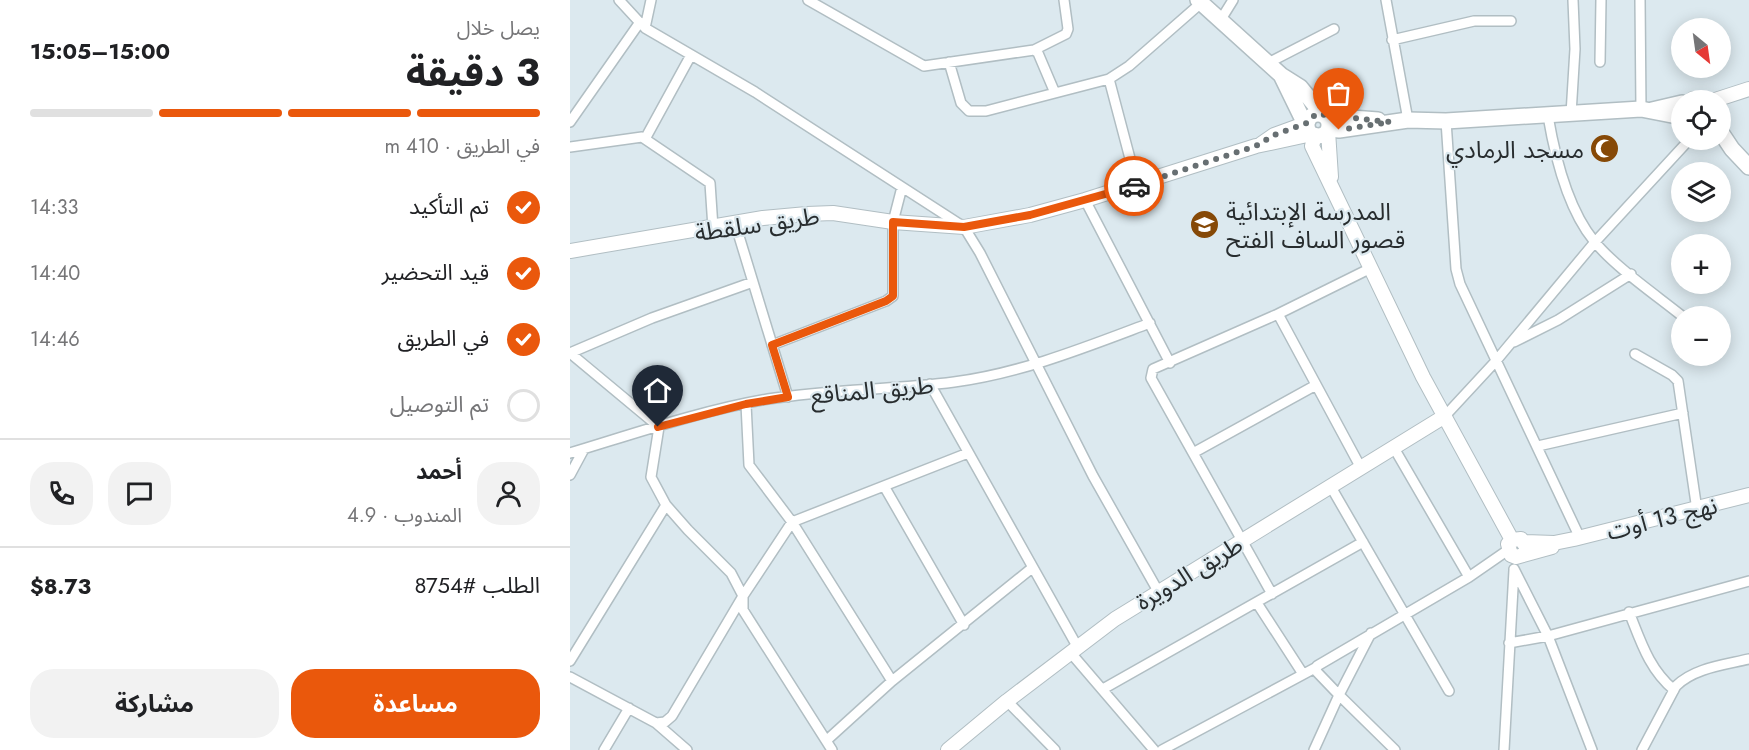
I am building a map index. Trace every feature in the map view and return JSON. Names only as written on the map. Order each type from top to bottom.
[{"type":"main road","points":[[1199,1],[1281,75],[1300,87],[1318,125],[1339,130],[1408,120],[1446,121],[1548,116],[1646,110],[1671,105]]},
{"type":"main road","points":[[1646,110],[1671,115]]},
{"type":"main road","points":[[1732,149],[1749,167]]},
{"type":"street","points":[[619,0],[643,25],[964,227],[980,253],[1035,365],[1158,591]]},
{"type":"street","points":[[570,122],[643,25],[651,0]]},
{"type":"street","points":[[808,0],[924,66],[1034,50],[1066,34],[1068,29],[1064,0]]},
{"type":"street","points":[[1220,21],[1233,0]]},
{"type":"street","points":[[1386,0],[1408,120]]},
{"type":"street","points":[[1571,114],[1575,49],[1573,0]]},
{"type":"street","points":[[1600,62],[1601,0]]},
{"type":"street","points":[[1640,0],[1646,110]]},
{"type":"street","points":[[949,62],[961,103],[969,111],[986,111],[1109,79],[1129,66],[1199,1]]},
{"type":"street","points":[[1392,40],[1474,21],[1511,21]]},
{"type":"street","points":[[1268,63],[1334,29]]},
{"type":"street","points":[[1034,50],[1038,52],[1055,93]]},
{"type":"street","points":[[645,139],[691,55]]},
{"type":"street","points":[[1109,79],[1137,185]]},
{"type":"street","points":[[1731,95],[1749,89]]},
{"type":"street","points":[[1548,116],[1553,148],[1569,193],[1594,242],[1671,307]]},
{"type":"street","points":[[1446,121],[1456,269],[1465,297],[1538,446],[1577,538]]},
{"type":"street","points":[[1318,125],[1311,146],[1331,182],[1445,416],[1517,552],[1592,750]]},
{"type":"street","name":"طريق سلقطة","points":[[570,251],[735,223],[833,213],[893,222],[964,227],[1030,215],[1085,200],[1256,146],[1274,135],[1318,125]]},
{"type":"street","points":[[570,147],[642,136],[710,183],[713,228]]},
{"type":"street","points":[[1445,416],[1495,362],[1594,242],[1680,150]]},
{"type":"street","points":[[772,345],[886,301],[893,296],[893,222],[902,187]]},
{"type":"street","points":[[1085,200],[1170,363]]},
{"type":"street","points":[[735,223],[788,397]]},
{"type":"street","points":[[1272,594],[1151,378],[1153,369],[1278,314],[1371,268]]},
{"type":"street","points":[[1511,343],[1558,320],[1631,274]]},
{"type":"street","points":[[753,282],[652,318],[571,355],[658,427],[651,477],[666,505],[732,573],[743,596],[744,610],[832,750]]},
{"type":"street","points":[[1278,314],[1361,468]]},
{"type":"street","name":"طريق المناقع","points":[[570,453],[746,404],[788,397],[954,382],[1035,365],[1150,324]]},
{"type":"street","points":[[1635,354],[1676,378],[1697,510]]},
{"type":"street","points":[[930,384],[1032,568],[1073,649],[1154,750]]},
{"type":"street","points":[[1193,453],[1316,385]]},
{"type":"street","points":[[746,404],[749,465],[792,522],[892,681]]},
{"type":"street","points":[[1538,446],[1683,413]]},
{"type":"street","name":"طريق الدويرة","points":[[948,750],[1073,649],[1158,591],[1242,542],[1445,416]]},
{"type":"street","points":[[1394,448],[1469,577]]},
{"type":"street","points":[[570,475],[584,449]]},
{"type":"street","points":[[657,723],[665,722],[672,716],[743,596],[792,522],[968,453]]},
{"type":"street","points":[[884,486],[964,625]]},
{"type":"street","points":[[1330,487],[1449,691]]},
{"type":"street","name":"نهج 13 أوت","points":[[1517,552],[1697,510],[1749,495]]},
{"type":"street","points":[[570,661],[666,505]]},
{"type":"street","points":[[1103,689],[1363,542]]},
{"type":"street","points":[[1168,749],[1315,668],[1323,660],[1469,577],[1517,552]]},
{"type":"street","points":[[1504,750],[1509,643],[1517,552]]},
{"type":"street","points":[[827,740],[892,681],[1032,568]]},
{"type":"street","points":[[1509,643],[1548,636],[1749,581]]},
{"type":"street","points":[[1257,603],[1304,674]]},
{"type":"street","points":[[1629,612],[1649,662],[1660,679],[1674,690]]},
{"type":"street","points":[[1314,750],[1339,695],[1372,632]]},
{"type":"street","points":[[1642,750],[1674,690],[1683,680],[1694,674],[1749,659]]},
{"type":"street","points":[[1315,668],[1395,750]]},
{"type":"street","points":[[570,677],[657,723],[687,750]]},
{"type":"street","points":[[1007,701],[1055,750]]},
{"type":"street","points":[[604,750],[629,708]]},
{"type":"way so far","points":[[1134,186],[1256,146],[1274,135],[1307,123],[1311,116],[1316,114],[1355,116],[1390,122],[1339,130]]},
{"type":"place","name":"مسجد الرمادي","points":[[1605,149]]},
{"type":"place","name":"المدرسة الإبتدائية قصور الساف الفتح","points":[[1205,225]]},
{"type":"route","points":[[658,427],[746,404],[788,397],[772,345],[886,301],[893,296],[893,222],[964,227],[1030,215],[1134,186]]}]
